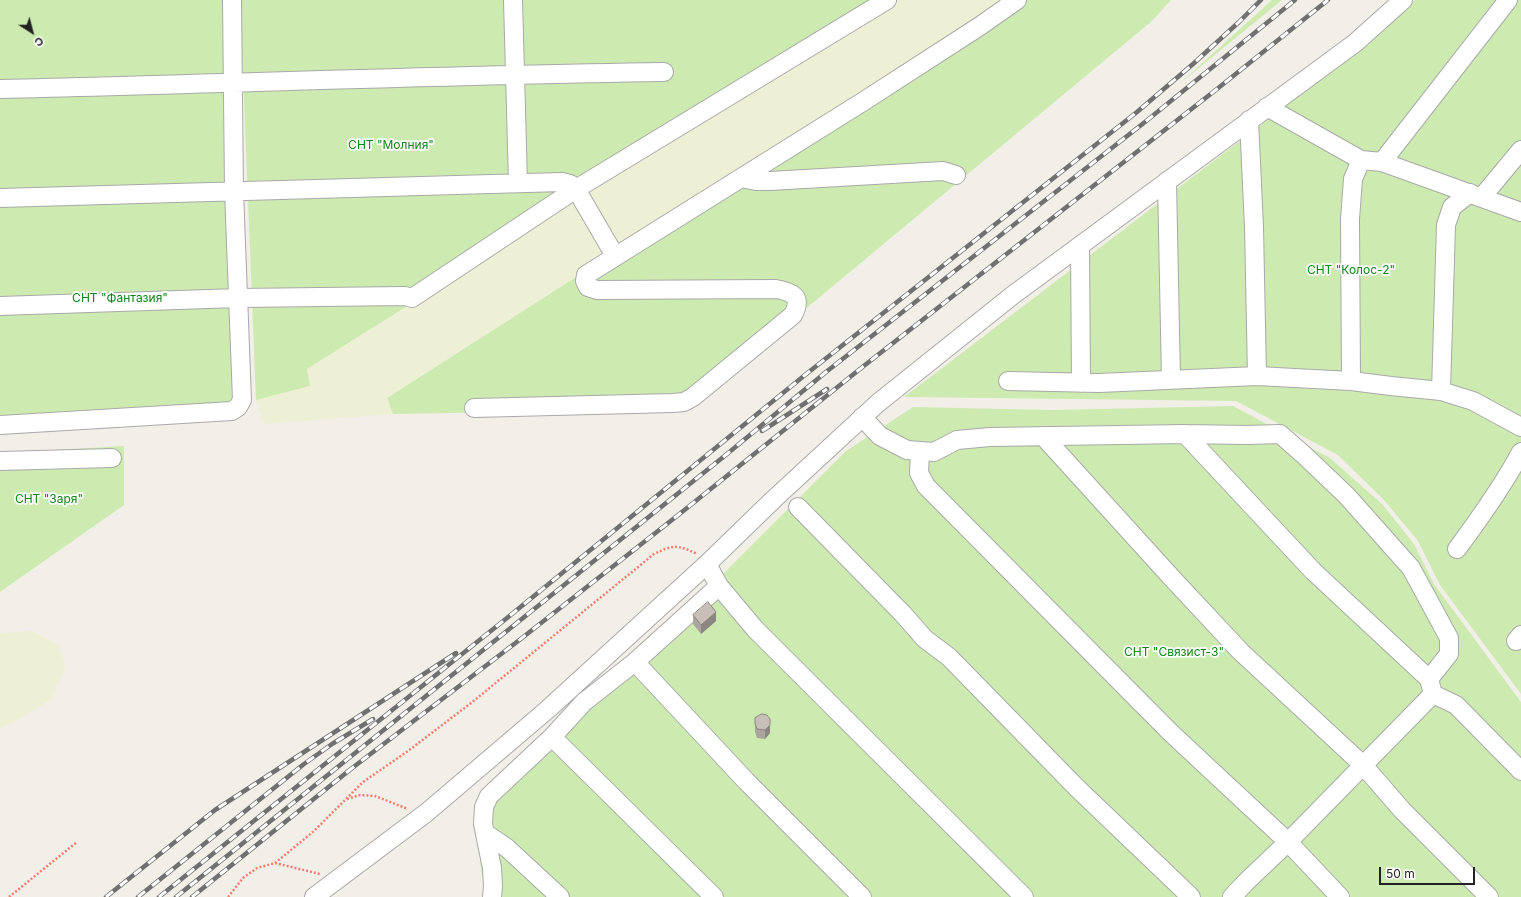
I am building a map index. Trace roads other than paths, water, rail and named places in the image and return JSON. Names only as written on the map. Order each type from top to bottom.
[{"type":"street","points":[[0,425],[232,411],[238,407],[242,400],[234,191],[232,0]]},
{"type":"street","points":[[513,0],[518,182]]},
{"type":"street","points":[[0,306],[238,298],[405,296],[412,298],[576,189],[887,0]]},
{"type":"street","points":[[474,408],[684,402],[693,397],[794,315],[798,307],[796,298],[790,292],[776,289],[597,290],[588,287],[585,281],[586,275],[974,30],[1017,0]]},
{"type":"street","points":[[314,897],[426,813],[546,710],[707,564],[774,499],[878,403],[1013,295],[1355,43],[1402,0]]},
{"type":"street","points":[[1382,162],[1508,0]]},
{"type":"street","points":[[0,89],[515,74],[664,72]]},
{"type":"street","points":[[1267,107],[1361,160],[1382,162],[1521,212]]},
{"type":"street","points":[[1249,120],[1254,227],[1257,376]]},
{"type":"street","points":[[1441,390],[1446,224],[1452,207],[1476,195],[1521,150]]},
{"type":"street","points":[[1351,381],[1350,219],[1353,179],[1361,160]]},
{"type":"street","points":[[741,178],[756,181],[770,181],[943,171],[956,175]]},
{"type":"street","points":[[1167,181],[1171,380]]},
{"type":"street","points":[[0,198],[518,182],[562,182],[570,184],[576,189],[615,256]]},
{"type":"street","points":[[1080,246],[1081,383]]},
{"type":"street","points":[[1008,381],[1081,383],[1257,376],[1351,381],[1441,390],[1473,401],[1521,428]]},
{"type":"street","points":[[862,418],[880,436],[907,450],[934,452],[957,440],[990,437],[1280,434],[1304,454],[1347,496],[1411,568],[1449,638],[1449,654],[1431,686],[1363,765],[1232,897]]},
{"type":"street","points":[[1185,434],[1313,571],[1431,686],[1456,705],[1521,771]]},
{"type":"street","points":[[1044,436],[1241,652],[1363,765],[1402,810],[1489,897]]},
{"type":"street","points":[[920,451],[919,473],[926,486],[1172,733],[1288,842],[1340,897]]},
{"type":"street","points":[[1457,549],[1512,470],[1521,452]]},
{"type":"street","points":[[0,462],[112,458]]},
{"type":"street","points":[[798,507],[925,638],[949,657],[1077,788],[1190,897]]},
{"type":"street","points":[[707,564],[719,586],[755,629],[1024,897]]},
{"type":"street","points":[[492,897],[492,868],[483,824],[484,806],[489,796],[552,737],[584,702],[635,662],[719,586]]},
{"type":"street","points":[[635,662],[747,782],[862,897]]},
{"type":"street","points":[[552,737],[714,897]]},
{"type":"street","points":[[485,833],[507,848],[560,897]]},
{"type":"railway","points":[[159,897],[507,618],[805,375],[1137,112],[1193,64],[1261,0]]},
{"type":"railway","points":[[176,897],[727,454],[826,372],[1145,122],[1295,0]]},
{"type":"railway","points":[[347,772],[522,638],[1328,0]]},
{"type":"railway","points":[[762,431],[827,389]]},
{"type":"railway","points":[[106,897],[215,810],[456,653]]},
{"type":"railway","points":[[138,897],[304,764],[332,744],[373,719]]},
{"type":"railway","points":[[192,897],[351,769]]},
{"type":"park label","name":"СНТ \"Молния\"","points":[[391,145]]},
{"type":"park label","name":"СНТ \"Колос-2\"","points":[[1351,270]]},
{"type":"park label","name":"СНТ \"Фантазия\"","points":[[120,298]]},
{"type":"park label","name":"СНТ \"Заря\"","points":[[49,499]]},
{"type":"park label","name":"СНТ \"Связист-3\"","points":[[1174,652]]}]
